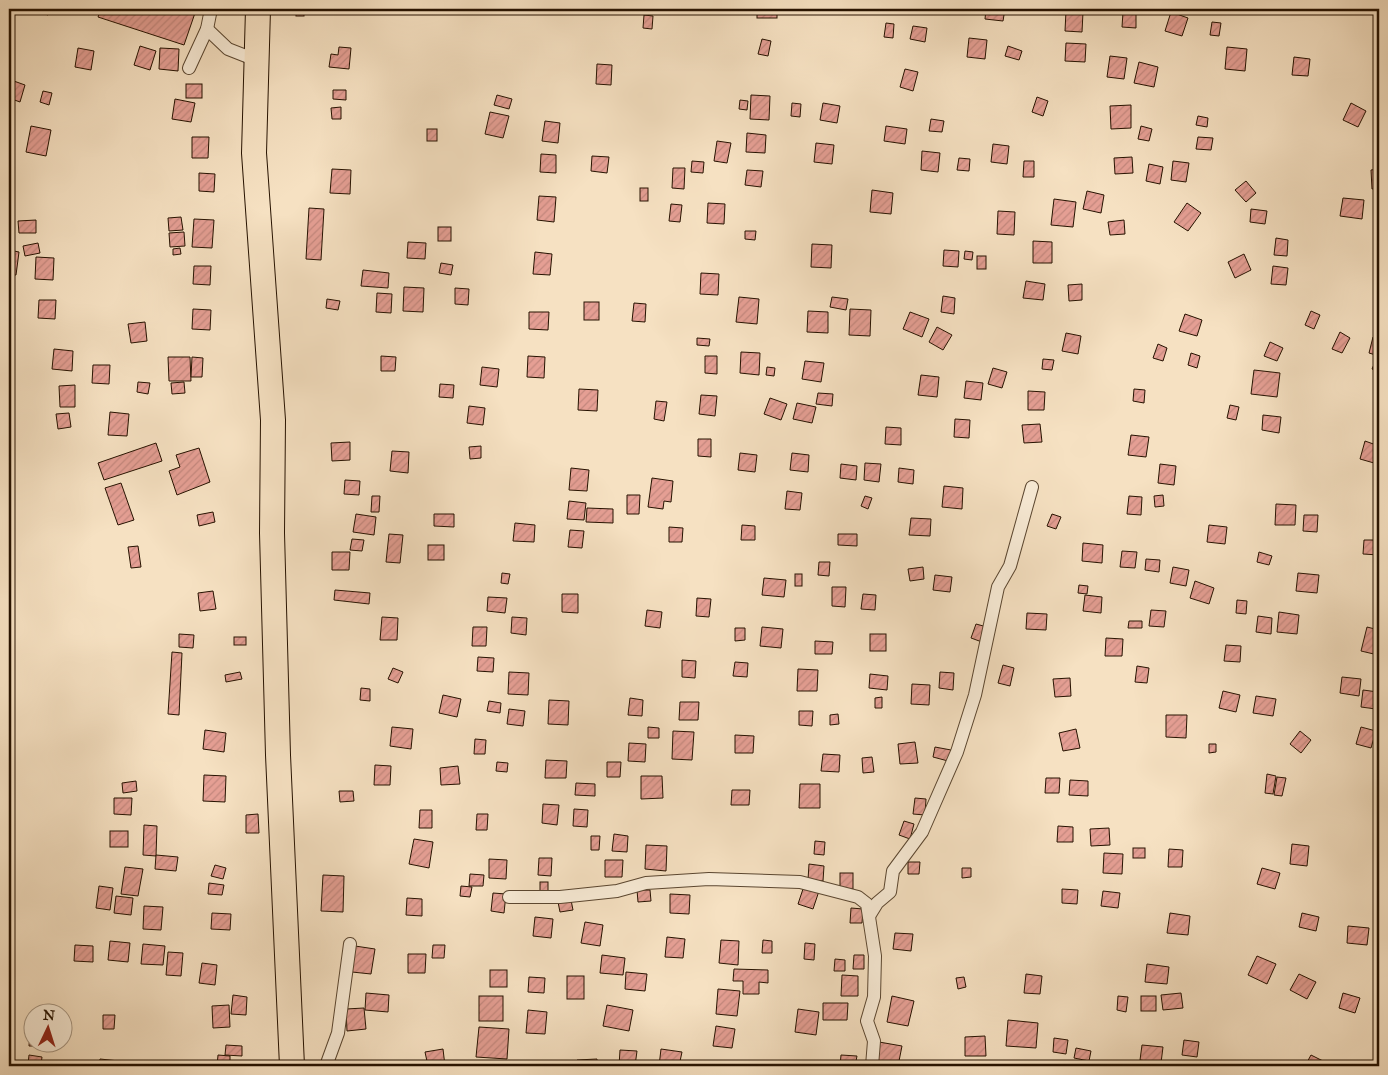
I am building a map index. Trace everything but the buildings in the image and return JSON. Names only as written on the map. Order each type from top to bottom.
[{"type":"highway","points":[[258,9],[254,152],[273,420],[272,533],[278,755],[292,1066]]},
{"type":"street","points":[[189,68],[207,29],[212,9]]},
{"type":"street","points":[[207,29],[228,48],[256,60]]},
{"type":"street","points":[[869,916],[877,903],[890,892],[893,872],[922,832],[958,752],[975,695],[998,587],[1010,566],[1032,487]]},
{"type":"street","points":[[509,897],[560,898],[617,891],[646,883],[709,879],[800,882],[858,897],[867,904],[876,956],[874,997],[867,1021],[874,1041],[872,1066]]},
{"type":"street","points":[[326,1066],[338,1033],[350,944]]}]
